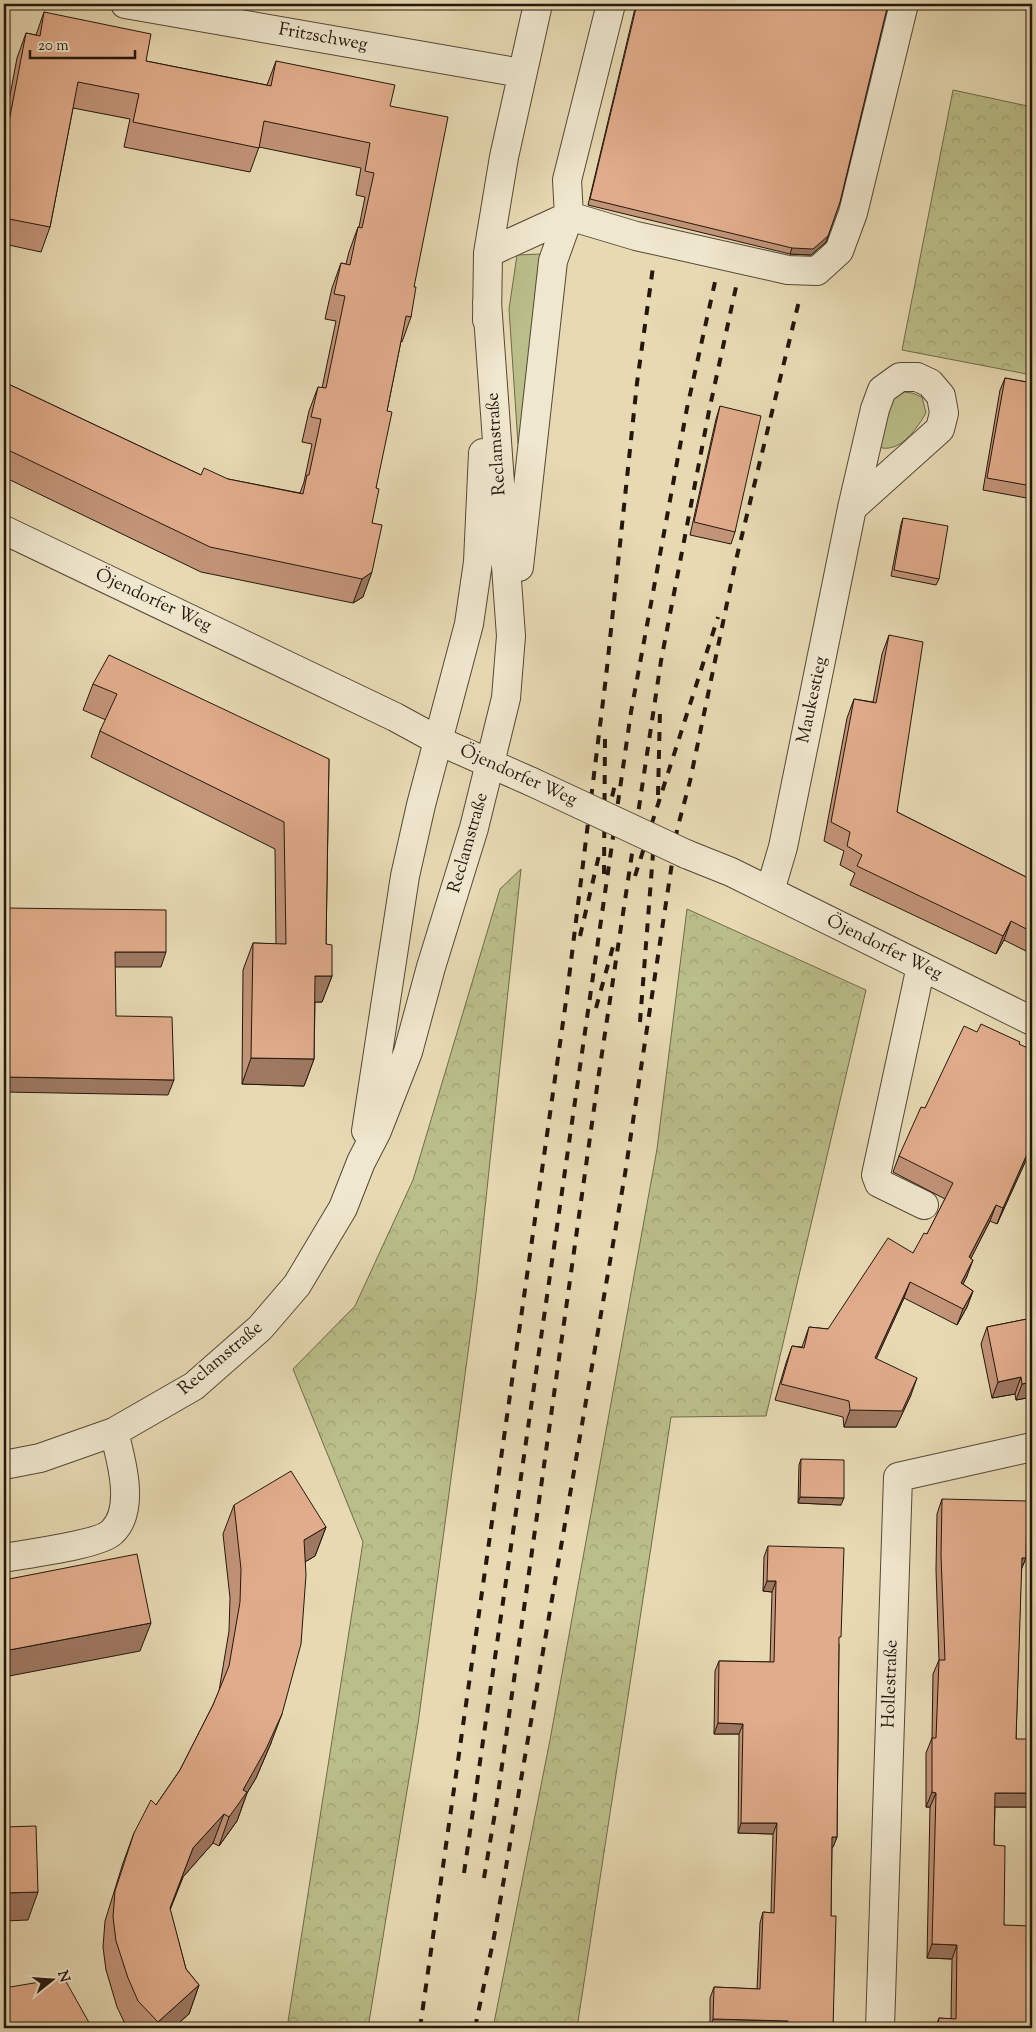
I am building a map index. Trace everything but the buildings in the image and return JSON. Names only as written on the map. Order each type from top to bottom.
[{"type":"street","name":"Fritzschweg","points":[[125,4],[521,73]]},
{"type":"street","name":"Reclamstraße","points":[[361,1162],[405,876],[469,624],[478,562],[484,437],[488,253],[521,73],[538,4]]},
{"type":"street","points":[[511,636],[553,261],[569,216],[567,180],[611,4]]},
{"type":"street","points":[[488,253],[569,216],[636,236],[788,270],[817,271],[839,251],[852,213],[904,4]]},
{"type":"street","name":"Reclamstraße","points":[[4,1465],[40,1458],[114,1432],[194,1386],[260,1328],[297,1285],[343,1208],[361,1162],[377,1132],[408,1052],[492,763],[506,698],[511,636],[487,302]]},
{"type":"street","name":"Maukestieg","points":[[770,891],[783,847],[852,508]]},
{"type":"street","name":"Öjendorfer Weg","points":[[4,530],[395,717],[439,741],[492,763],[731,872],[1032,1021]]},
{"type":"street","points":[[922,966],[876,1175],[879,1183],[924,1205]]},
{"type":"street","points":[[4,1558],[89,1541],[107,1536],[114,1531],[122,1514],[125,1481],[114,1432]]},
{"type":"street","name":"Hollestraße","points":[[880,2028],[898,1477],[1032,1447]]},
{"type":"green space","points":[[953,90],[1032,107],[1032,375],[902,350]]},
{"type":"green space","points":[[542,254],[526,443],[518,444],[509,309],[517,255]]},
{"type":"green space","points":[[904,392],[922,397],[926,413],[902,442],[896,446],[882,448],[880,437],[887,408],[893,398]]},
{"type":"green space","points":[[521,869],[476,1293],[418,1724],[368,2028],[287,2028],[363,1542],[293,1369],[355,1306],[413,1180],[500,889]]},
{"type":"green space","points":[[687,909],[866,990],[766,1416],[671,1417],[577,2028],[493,2028],[550,1740],[657,1149]]},
{"type":"railway","points":[[420,2028],[567,994],[606,677],[637,383],[653,267]]},
{"type":"railway","points":[[464,1873],[631,712],[687,408],[715,282]]},
{"type":"railway","points":[[484,1878],[497,1801],[599,1073],[661,661],[709,411],[736,287]]},
{"type":"railway","points":[[475,2028],[494,1937],[625,1174],[677,830],[690,781],[736,560],[799,301]]},
{"type":"railway","points":[[635,876],[718,617]]},
{"type":"railway","points":[[658,795],[660,710]]},
{"type":"railway","points":[[604,874],[605,736]]},
{"type":"railway","points":[[608,814],[616,780]]},
{"type":"railway","points":[[640,1022],[655,828]]},
{"type":"railway","points":[[580,936],[600,851]]},
{"type":"railway","points":[[596,1008],[614,943]]}]
